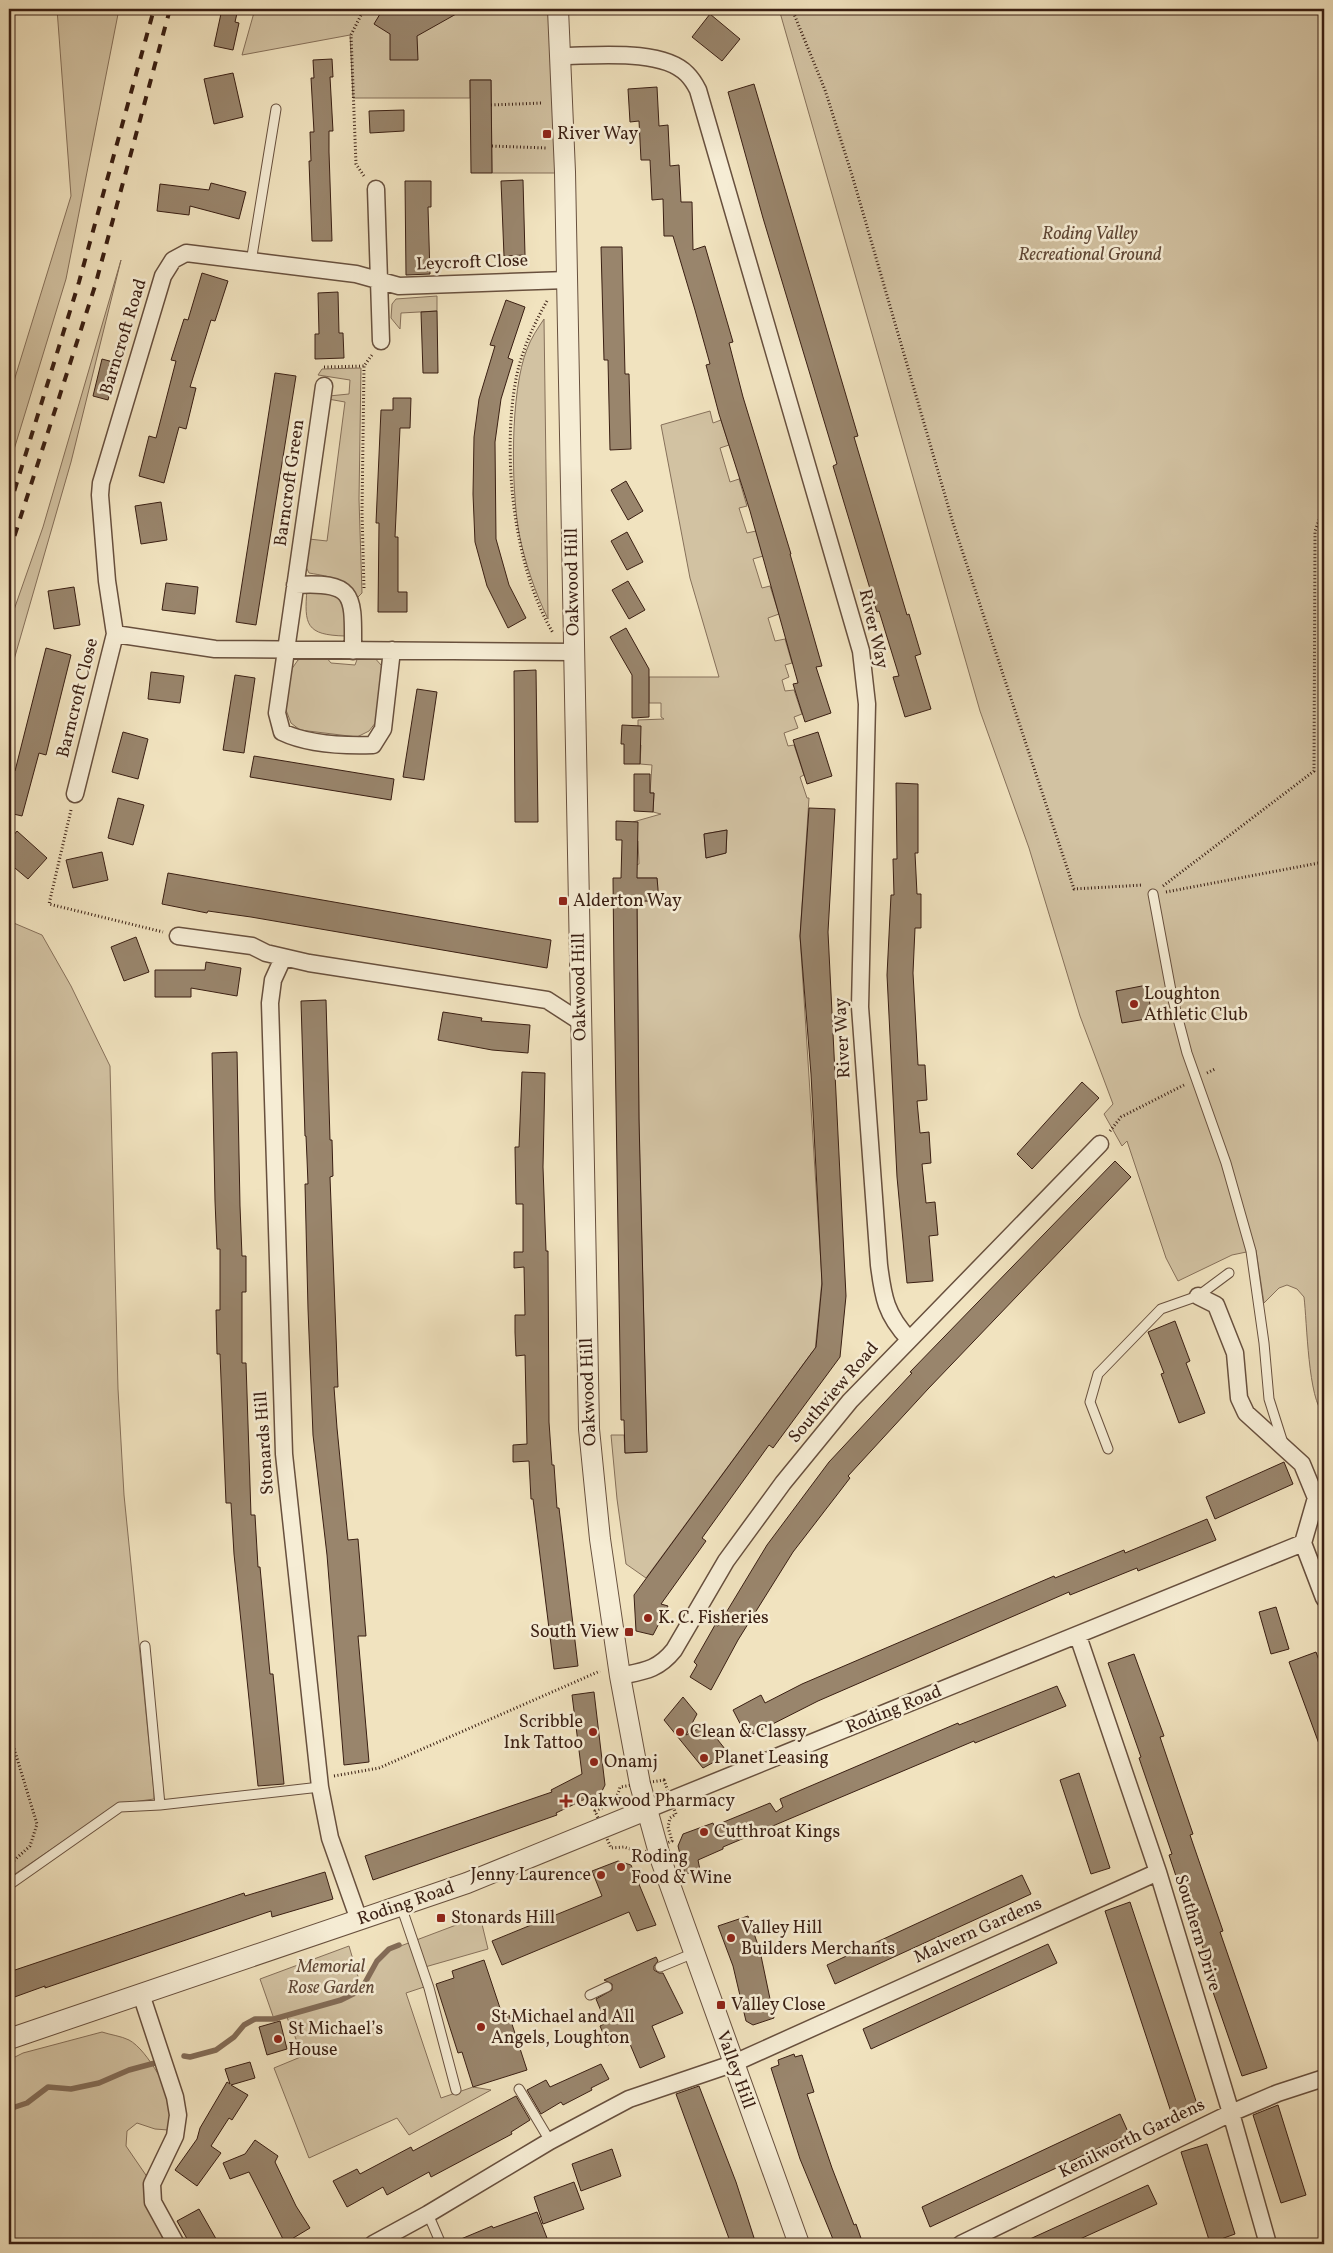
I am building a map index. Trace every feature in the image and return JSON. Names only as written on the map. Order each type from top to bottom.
[{"type":"street","name":"Oakwood Hill","points":[[558,9],[565,148],[589,1429],[600,1539],[619,1669],[634,1756],[646,1810]]},
{"type":"street","name":"River Way","points":[[560,56],[641,56],[658,60],[674,65],[686,73],[698,90],[861,651],[867,704],[861,1026],[879,1265],[883,1293],[889,1313],[897,1326],[909,1339]]},
{"type":"street","points":[[376,189],[381,341]]},
{"type":"street","name":"Barncroft Road","points":[[115,634],[107,581],[100,495],[101,483],[163,276],[173,260],[186,253],[356,274],[380,281]]},
{"type":"street","name":"Leycroft Close","points":[[380,281],[399,286],[567,280]]},
{"type":"street","name":"Barncroft Green","points":[[287,649],[324,386]]},
{"type":"street","points":[[295,585],[324,583],[336,586],[347,595],[353,608],[353,651]]},
{"type":"street","name":"Barncroft Close","points":[[75,794],[115,634],[215,650],[574,652]]},
{"type":"street","points":[[287,649],[277,712],[282,732],[297,739],[356,746],[373,745],[384,729],[392,650]]},
{"type":"street","points":[[178,936],[252,946],[266,954],[282,958],[547,1000],[581,1022]]},
{"type":"street","name":"Stonards Hill","points":[[282,958],[273,980],[270,1003],[284,1454],[320,1783],[330,1838],[359,1920]]},
{"type":"street","name":"Southview Road","points":[[619,1669],[652,1669],[664,1663],[674,1650],[726,1561],[783,1483],[850,1401],[1100,1144]]},
{"type":"street","points":[[1198,1296],[1216,1305],[1235,1353],[1239,1398],[1246,1413],[1302,1464],[1320,1496],[1303,1543],[1324,1598]]},
{"type":"street","name":"Roding Road","points":[[9,2038],[467,1883],[1303,1543]]},
{"type":"street","name":"Southern Drive","points":[[1078,1636],[1158,1872],[1231,2113],[1268,2244]]},
{"type":"street","name":"Valley Hill","points":[[646,1810],[658,1854],[732,2064],[799,2244]]},
{"type":"street","name":"Malvern Gardens","points":[[732,2064],[1158,1872]]},
{"type":"street","points":[[142,1994],[175,2097],[178,2115],[175,2136],[152,2184],[153,2202],[176,2244]]},
{"type":"street","points":[[379,2243],[550,2141],[629,2099],[732,2064]]},
{"type":"street","name":"Kenilworth Gardens","points":[[961,2244],[1231,2113],[1278,2093],[1324,2078]]},
{"type":"lane","points":[[251,262],[276,109]]},
{"type":"lane","points":[[1153,894],[1172,996],[1195,1079],[1226,1163],[1251,1251],[1264,1343],[1269,1400],[1286,1450]]},
{"type":"lane","points":[[1108,1449],[1090,1402],[1098,1374],[1162,1309],[1198,1296],[1229,1274]]},
{"type":"lane","points":[[145,1646],[160,1805]]},
{"type":"lane","points":[[9,1885],[120,1807],[160,1805],[320,1783]]},
{"type":"lane","points":[[401,1905],[428,1988],[456,2090]]},
{"type":"lane","points":[[660,1967],[694,1953]]},
{"type":"lane","points":[[590,1995],[607,1987]]},
{"type":"lane","points":[[519,2089],[550,2141]]},
{"type":"lane","points":[[428,2214],[441,2244]]},
{"type":"path","points":[[364,9],[351,35],[356,164],[366,180],[376,189]]},
{"type":"path","points":[[792,9],[825,90],[976,600],[1019,720],[1074,889],[1151,884],[1153,894]]},
{"type":"path","points":[[492,105],[562,102]]},
{"type":"path","points":[[492,146],[565,148]]},
{"type":"path","points":[[567,280],[549,298],[525,347],[517,375],[513,413],[512,459],[517,532],[534,595],[554,635],[574,652]]},
{"type":"path","points":[[353,608],[364,597],[362,512],[364,366],[381,341]]},
{"type":"path","points":[[324,386],[314,385],[316,372],[320,367],[364,366]]},
{"type":"path","points":[[1153,894],[1314,770],[1315,531],[1324,507]]},
{"type":"path","points":[[75,794],[49,904],[178,936]]},
{"type":"path","points":[[1153,894],[1324,862]]},
{"type":"path","points":[[1100,1144],[1121,1117],[1195,1079]]},
{"type":"path","points":[[320,1783],[379,1768],[619,1669]]},
{"type":"path","points":[[9,1732],[37,1824],[30,1846],[9,1865]]},
{"type":"green space","points":[[57,9],[119,9],[66,279],[9,466],[9,397],[71,196]]},
{"type":"green space","points":[[255,9],[554,9],[562,173],[492,173],[491,80],[470,80],[470,98],[353,98],[350,35],[242,55]]},
{"type":"green space","name":"Roding Valley Recreational Ground","points":[[779,9],[1324,9],[1324,1414],[1319,1406],[1311,1378],[1304,1297],[1297,1289],[1287,1285],[1279,1288],[1264,1303],[1256,1250],[1232,1255],[1178,1281],[1166,1258],[1127,1141],[1122,1146],[1104,1114],[1113,1104],[1080,1016],[1029,848],[980,711]]},
{"type":"green space","points":[[121,260],[71,462],[9,677],[9,624],[43,527]]},
{"type":"green space","points":[[437,296],[437,311],[401,313],[400,329],[391,318],[392,304],[396,299]]},
{"type":"green space","points":[[544,319],[548,619],[531,577],[521,544],[514,491],[517,389],[521,367],[529,345]]},
{"type":"green space","points":[[361,368],[359,499],[362,593],[355,600],[347,587],[342,583],[331,578],[309,573],[305,565],[309,539],[327,541],[345,402],[328,399],[329,396],[349,394],[350,380],[318,375],[322,369]]},
{"type":"green space","points":[[710,411],[713,423],[721,420],[729,445],[720,448],[730,482],[739,479],[747,506],[739,508],[747,533],[756,531],[763,556],[753,559],[762,588],[770,586],[779,614],[768,618],[775,641],[785,639],[792,663],[785,665],[789,677],[782,680],[785,691],[794,690],[802,714],[794,717],[798,728],[784,733],[788,746],[794,745],[804,775],[800,777],[807,798],[809,798],[800,936],[822,1280],[815,1351],[813,1351],[646,1578],[626,1564],[611,1435],[624,1435],[625,1453],[647,1452],[639,1130],[637,901],[657,901],[657,878],[628,878],[629,867],[639,864],[638,841],[633,840],[633,822],[661,814],[653,812],[654,793],[650,793],[652,765],[640,764],[641,745],[638,744],[638,720],[664,719],[661,717],[661,703],[649,703],[649,677],[719,677],[690,578],[661,425]],"holes":[[[727,830],[726,853],[706,858],[704,834]]]},
{"type":"green space","points":[[307,589],[338,595],[345,609],[345,636],[322,633],[310,626],[306,611]]},
{"type":"green space","points":[[372,655],[382,666],[376,722],[369,731],[357,737],[300,730],[291,723],[286,710],[291,670],[298,660],[303,657],[325,656],[331,663],[355,665],[358,657]]},
{"type":"green space","points":[[9,921],[42,935],[71,986],[110,1066],[118,1389],[124,1495],[154,1799],[118,1804],[9,1878]]},
{"type":"green space","name":"Memorial Rose Garden","points":[[480,1916],[488,1949],[418,1969],[424,1987],[406,1993],[441,2098],[473,2087],[491,2090],[409,2135],[397,2118],[309,2158],[274,2068],[303,2056],[286,2015],[274,2019],[260,1979],[349,1946],[362,1990],[379,1959],[390,1950]]},
{"type":"green space","points":[[102,2032],[129,2040],[144,2053],[164,2085],[178,2115],[168,2130],[155,2129],[137,2123],[127,2131],[126,2146],[152,2184],[176,2244],[9,2244],[9,2060],[23,2053]]},
{"type":"building","points":[[222,9],[238,9],[235,22],[239,23],[233,50],[214,46]]},
{"type":"building","points":[[383,9],[465,9],[417,36],[418,60],[390,60],[390,34],[374,24]]},
{"type":"building","points":[[710,14],[740,39],[722,61],[692,37]]},
{"type":"building","points":[[332,59],[333,77],[330,77],[333,131],[329,131],[329,152],[332,241],[312,241],[309,161],[311,161],[310,132],[314,132],[311,78],[314,78],[313,60]]},
{"type":"building","points":[[233,73],[243,117],[214,124],[204,79]]},
{"type":"building","points":[[470,80],[491,80],[492,173],[471,173]]},
{"type":"building","points":[[754,84],[858,436],[854,437],[907,615],[909,614],[921,654],[915,656],[931,709],[905,717],[893,677],[899,676],[879,611],[877,612],[833,466],[837,464],[763,218],[728,92]]},
{"type":"building","points":[[657,87],[659,126],[668,125],[670,166],[679,165],[681,202],[692,202],[693,250],[705,246],[733,342],[729,343],[743,397],[791,554],[822,666],[816,667],[831,713],[805,722],[793,684],[798,683],[750,511],[719,414],[706,365],[710,364],[695,310],[673,236],[664,236],[663,199],[652,200],[650,160],[641,160],[639,121],[630,122],[628,89]]},
{"type":"building","points":[[404,110],[404,131],[370,133],[369,111]]},
{"type":"building","points":[[523,180],[525,255],[504,256],[501,181]]},
{"type":"building","points":[[405,181],[431,181],[431,207],[428,207],[430,274],[406,275]]},
{"type":"building","points":[[211,183],[246,192],[239,219],[190,206],[189,215],[157,211],[160,184],[209,190]]},
{"type":"building","points":[[601,247],[622,247],[625,374],[629,374],[631,449],[610,450],[608,360],[604,360]]},
{"type":"building","points":[[202,273],[228,281],[215,321],[211,320],[190,387],[196,388],[186,429],[179,427],[164,483],[139,476],[149,436],[156,438],[176,361],[171,360],[184,319],[188,320]]},
{"type":"building","points":[[338,292],[339,333],[343,333],[344,358],[315,359],[315,334],[319,334],[318,293]]},
{"type":"building","points":[[506,300],[525,307],[508,358],[513,360],[501,399],[495,442],[496,539],[509,585],[526,618],[508,628],[487,586],[475,542],[473,494],[474,437],[479,399],[495,346],[490,345]]},
{"type":"building","points":[[437,311],[438,373],[423,373],[421,312]]},
{"type":"building","points":[[102,359],[117,363],[108,400],[93,396]]},
{"type":"building","points":[[275,373],[296,376],[256,625],[236,622]]},
{"type":"building","points":[[393,398],[411,398],[410,428],[400,428],[395,537],[398,537],[398,592],[407,592],[407,612],[378,612],[379,523],[376,523],[381,410],[393,410]]},
{"type":"building","points":[[626,481],[643,511],[628,520],[611,490]]},
{"type":"building","points":[[161,502],[167,540],[141,544],[135,506]]},
{"type":"building","points":[[627,532],[643,562],[627,570],[611,541]]},
{"type":"building","points":[[628,581],[645,610],[629,619],[612,590]]},
{"type":"building","points":[[166,583],[198,587],[195,614],[162,610]]},
{"type":"building","points":[[74,587],[80,625],[54,629],[48,591]]},
{"type":"building","points":[[626,628],[649,669],[649,717],[632,718],[632,675],[610,637]]},
{"type":"building","points":[[46,648],[71,655],[46,755],[39,753],[22,816],[9,813],[9,770],[15,771]]},
{"type":"building","points":[[536,670],[538,822],[515,822],[514,671]]},
{"type":"building","points":[[151,672],[184,676],[180,703],[148,699]]},
{"type":"building","points":[[235,675],[255,678],[244,753],[223,750]]},
{"type":"building","points":[[417,689],[437,692],[424,780],[403,777]]},
{"type":"building","points":[[622,725],[641,726],[640,764],[624,764],[624,744],[621,744]]},
{"type":"building","points":[[123,732],[148,739],[138,779],[112,772]]},
{"type":"building","points":[[818,732],[832,776],[807,784],[793,740]]},
{"type":"building","points":[[254,756],[394,779],[391,800],[250,777]]},
{"type":"building","points":[[634,774],[650,774],[650,793],[654,793],[653,812],[634,811]]},
{"type":"building","points":[[896,783],[918,784],[918,853],[915,853],[917,894],[921,894],[921,928],[915,928],[913,973],[918,1065],[925,1065],[927,1100],[917,1101],[920,1133],[929,1132],[931,1163],[922,1164],[926,1203],[935,1202],[938,1235],[929,1236],[933,1281],[907,1283],[897,1177],[887,975],[891,895],[894,895],[893,859],[897,859]]},
{"type":"building","points":[[118,798],[144,805],[133,845],[108,838]]},
{"type":"building","points":[[809,808],[835,809],[828,932],[846,1296],[840,1357],[773,1448],[769,1445],[702,1538],[706,1541],[661,1604],[668,1606],[653,1635],[636,1631],[634,1595],[816,1347],[822,1284],[811,1074],[800,936]]},
{"type":"building","points":[[616,821],[638,822],[637,878],[657,878],[658,889],[658,901],[637,901],[639,1119],[647,1452],[625,1453],[624,1420],[621,1420],[613,878],[621,878],[622,840],[616,840]]},
{"type":"building","points":[[727,830],[726,853],[706,858],[704,834]]},
{"type":"building","points":[[17,831],[47,858],[28,879],[9,863],[9,841]]},
{"type":"building","points":[[102,852],[108,880],[73,888],[66,860]]},
{"type":"building","points":[[168,873],[551,940],[547,968],[251,917],[208,911],[207,913],[162,904]]},
{"type":"building","points":[[136,937],[149,972],[124,981],[111,947]]},
{"type":"building","points":[[206,962],[241,968],[237,996],[191,988],[191,997],[155,997],[155,970],[205,970]]},
{"type":"building","name":"Loughton Athletic Club","points":[[1147,985],[1152,1018],[1122,1023],[1116,991]]},
{"type":"building","points":[[326,1000],[330,1140],[332,1140],[333,1176],[330,1177],[338,1387],[334,1387],[348,1540],[358,1539],[366,1636],[358,1636],[369,1762],[344,1765],[327,1555],[313,1435],[305,1184],[308,1184],[301,1001]]},
{"type":"building","points":[[443,1012],[482,1018],[481,1021],[530,1025],[528,1053],[492,1050],[438,1040]]},
{"type":"building","points":[[237,1052],[242,1256],[246,1256],[246,1292],[242,1292],[242,1363],[246,1363],[251,1515],[255,1515],[258,1567],[260,1567],[270,1674],[273,1674],[284,1784],[258,1786],[234,1554],[231,1503],[226,1503],[220,1354],[217,1354],[216,1310],[220,1310],[220,1249],[217,1249],[215,1201],[212,1053]]},
{"type":"building","points":[[522,1072],[545,1073],[543,1167],[546,1251],[548,1251],[549,1422],[557,1508],[559,1508],[578,1666],[554,1669],[533,1499],[531,1499],[529,1461],[513,1462],[513,1445],[527,1444],[525,1355],[516,1356],[515,1332],[515,1315],[525,1315],[524,1267],[514,1268],[514,1252],[523,1252],[523,1204],[516,1204],[515,1147],[519,1147]]},
{"type":"building","points":[[1082,1082],[1099,1098],[1032,1169],[1017,1154]]},
{"type":"building","points":[[1115,1161],[1131,1177],[928,1389],[848,1476],[850,1478],[793,1552],[738,1640],[711,1690],[690,1677],[697,1665],[694,1662],[715,1625],[718,1626],[767,1545],[829,1462],[912,1373],[910,1372]]},
{"type":"building","points":[[1175,1321],[1190,1361],[1186,1363],[1205,1413],[1179,1423],[1161,1374],[1164,1373],[1148,1332]]},
{"type":"building","points":[[1284,1462],[1293,1484],[1215,1519],[1206,1497]]},
{"type":"building","points":[[1207,1519],[1216,1540],[1138,1571],[1137,1568],[1070,1595],[1069,1592],[818,1701],[747,1737],[733,1710],[761,1695],[765,1703],[802,1684],[1054,1576],[1055,1578],[1124,1550],[1125,1553]]},
{"type":"building","points":[[1276,1607],[1289,1649],[1271,1654],[1259,1612]]},
{"type":"building","points":[[1316,1652],[1324,1674],[1324,1752],[1322,1752],[1289,1662]]},
{"type":"building","points":[[1134,1654],[1164,1736],[1160,1737],[1193,1834],[1190,1835],[1223,1931],[1220,1932],[1267,2068],[1242,2076],[1213,1992],[1217,1990],[1200,1939],[1197,1940],[1169,1855],[1172,1854],[1139,1758],[1141,1757],[1108,1663]]},
{"type":"building","points":[[1057,1686],[1066,1706],[975,1743],[974,1741],[723,1847],[723,1849],[698,1860],[700,1870],[685,1874],[678,1846],[683,1834],[713,1823],[714,1826],[770,1803],[776,1812],[783,1807],[780,1799],[958,1723],[959,1725]]},
{"type":"building","points":[[594,1692],[605,1785],[600,1795],[583,1800],[556,1813],[557,1815],[373,1880],[365,1856],[552,1792],[551,1790],[582,1774],[572,1695]]},
{"type":"building","points":[[683,1697],[697,1714],[686,1735],[706,1725],[729,1754],[703,1768],[664,1720]]},
{"type":"building","points":[[1079,1773],[1110,1868],[1091,1874],[1060,1780]]},
{"type":"building","points":[[618,1861],[631,1865],[656,1925],[637,1931],[629,1912],[502,1965],[492,1941],[602,1896],[592,1871]]},
{"type":"building","points":[[325,1872],[333,1899],[272,1917],[271,1911],[9,1999],[9,1972],[244,1893],[245,1896]]},
{"type":"building","points":[[1022,1875],[1031,1894],[835,1984],[827,1965]]},
{"type":"building","points":[[1130,1902],[1198,2107],[1172,2115],[1105,1911]]},
{"type":"building","points":[[748,1916],[760,1951],[774,2018],[753,2025],[746,2021],[733,1966],[718,1926]]},
{"type":"building","points":[[1048,1944],[1057,1963],[871,2049],[863,2029]]},
{"type":"building","points":[[656,1957],[658,1961],[654,1966],[654,1970],[663,1973],[683,2013],[652,2026],[665,2057],[640,2068],[627,2037],[608,2045],[600,2026],[606,2023],[596,1999],[612,1990],[612,1984],[604,1980]]},
{"type":"building","name":"St Michael and All Angels, Loughton","points":[[484,1960],[503,2017],[509,2015],[527,2070],[473,2087],[462,2052],[458,2053],[436,1984],[454,1978],[452,1971]]},
{"type":"building","name":"St Michael’s House","points":[[280,2021],[287,2049],[267,2055],[259,2027]]},
{"type":"building","points":[[794,2054],[795,2057],[802,2055],[814,2092],[807,2094],[832,2168],[863,2244],[835,2244],[800,2159],[771,2068],[779,2065],[778,2060]]},
{"type":"building","points":[[250,2062],[255,2078],[231,2085],[248,2095],[232,2120],[229,2118],[211,2146],[221,2153],[197,2186],[175,2170],[197,2139],[200,2128],[227,2082],[230,2084],[225,2069]]},
{"type":"building","points":[[601,2064],[609,2079],[563,2105],[561,2102],[541,2114],[527,2090],[546,2080],[550,2087]]},
{"type":"building","points":[[699,2086],[736,2182],[756,2244],[731,2244],[676,2094]]},
{"type":"building","points":[[516,2096],[530,2120],[511,2132],[512,2134],[431,2177],[429,2172],[387,2195],[383,2187],[347,2207],[333,2181],[357,2169],[360,2174],[411,2147],[413,2151]]},
{"type":"building","points":[[1278,2105],[1306,2195],[1281,2203],[1253,2115]]},
{"type":"building","points":[[1120,2114],[1129,2134],[930,2227],[922,2207]]},
{"type":"building","points":[[255,2140],[278,2156],[275,2162],[296,2206],[310,2228],[285,2243],[249,2172],[230,2179],[223,2163],[245,2154]]},
{"type":"building","points":[[1207,2144],[1235,2234],[1210,2243],[1181,2152]]},
{"type":"building","points":[[612,2149],[621,2176],[581,2191],[572,2164]]},
{"type":"building","points":[[574,2182],[584,2209],[543,2224],[534,2197]]},
{"type":"building","points":[[1148,2185],[1157,2204],[1069,2244],[1019,2244]]},
{"type":"building","points":[[199,2209],[219,2244],[190,2244],[177,2221]]},
{"type":"building","points":[[537,2212],[547,2238],[531,2244],[449,2244],[492,2226],[493,2228]]},
{"type":"waterway","points":[[184,2056],[190,2057],[216,2050],[234,2037],[244,2025],[255,2019],[274,2019],[341,2000],[361,1990],[377,1961],[389,1949],[399,1945]]},
{"type":"waterway","points":[[9,2109],[27,2103],[48,2087],[71,2089],[99,2083],[129,2070],[155,2063]]},
{"type":"railway","points":[[9,508],[79,282],[154,9]]},
{"type":"railway","points":[[9,553],[95,286],[170,9]]},
{"type":"place","name":"River Way","points":[[547,134]]},
{"type":"place","name":"Alderton Way","points":[[563,901]]},
{"type":"place","name":"Loughton Athletic Club","points":[[1134,1004]]},
{"type":"place","name":"K. C. Fisheries","points":[[648,1618]]},
{"type":"place","name":"South View","points":[[629,1632]]},
{"type":"place","name":"Scribble Ink Tattoo","points":[[593,1732]]},
{"type":"place","name":"Clean & Classy","points":[[680,1732]]},
{"type":"place","name":"Planet Leasing","points":[[704,1758]]},
{"type":"place","name":"Onamj","points":[[594,1762]]},
{"type":"place","name":"Oakwood Pharmacy","points":[[566,1801]]},
{"type":"place","name":"Cutthroat Kings","points":[[704,1832]]},
{"type":"place","name":"Roding Food & Wine","points":[[621,1867]]},
{"type":"place","name":"Jenny Laurence","points":[[601,1875]]},
{"type":"place","name":"Stonards Hill","points":[[441,1918]]},
{"type":"place","name":"Valley Hill Builders Merchants","points":[[731,1938]]},
{"type":"place","name":"Valley Close","points":[[721,2005]]},
{"type":"place","name":"St Michael and All Angels, Loughton","points":[[481,2027]]},
{"type":"place","name":"St Michael’s House","points":[[278,2039]]}]
